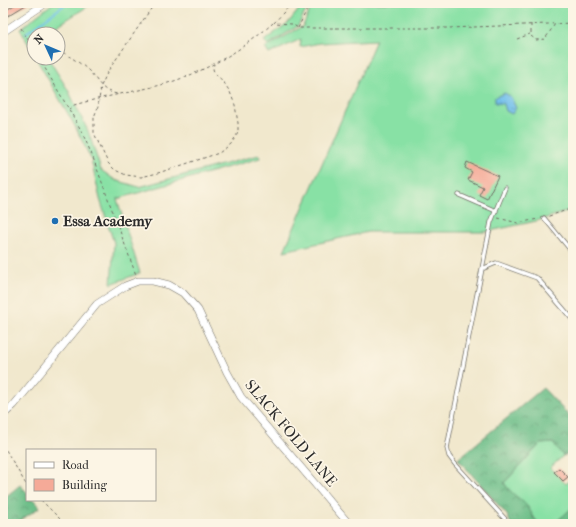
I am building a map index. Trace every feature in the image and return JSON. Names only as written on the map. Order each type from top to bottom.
[{"type":"street","points":[[3,32],[46,3]]},
{"type":"street","name":"SLACK FOLD LANE","points":[[3,415],[14,405],[98,304],[125,286],[138,281],[154,281],[169,285],[183,293],[194,304],[206,325],[227,372],[241,397],[349,524]]},
{"type":"lane","points":[[505,188],[494,216],[482,269],[447,448],[449,456],[455,464],[505,518],[507,524]]},
{"type":"lane","points":[[459,195],[496,211]]},
{"type":"lane","points":[[544,218],[573,253]]},
{"type":"lane","points":[[482,269],[496,263],[536,278],[573,320]]},
{"type":"path","points":[[155,3],[108,71],[101,86],[94,117],[94,133],[108,162],[115,170],[126,175],[141,177],[219,153],[231,144],[238,133],[235,105],[227,86],[215,74],[213,69],[214,64]]},
{"type":"path","points":[[68,109],[74,105],[99,100],[186,77],[214,64],[260,35],[274,23],[292,3]]},
{"type":"path","points":[[298,28],[310,3]]},
{"type":"path","points":[[18,23],[26,36]]},
{"type":"path","points":[[274,23],[292,24],[298,28],[449,28],[573,23]]},
{"type":"path","points":[[531,24],[531,34],[536,40],[544,40],[555,23]]},
{"type":"path","points":[[517,38],[531,34]]},
{"type":"path","points":[[66,55],[89,71],[101,86],[108,91],[121,94]]},
{"type":"path","points":[[44,66],[92,154],[138,281]]},
{"type":"path","points":[[494,216],[518,222],[544,218],[573,208]]},
{"type":"path","points":[[3,445],[26,484]]},
{"type":"path","points":[[42,501],[65,524]]},
{"type":"green space","points":[[53,3],[93,3],[57,26],[26,26],[26,40],[20,29]]},
{"type":"green space","points":[[304,3],[310,3],[298,26],[268,45],[264,41],[289,22]]},
{"type":"green space","points":[[313,3],[573,3],[573,214],[570,211],[536,221],[485,232],[368,232],[284,251],[376,40],[320,43],[300,47],[301,39],[269,54],[265,48],[303,26]]},
{"type":"green space","points":[[41,66],[53,66],[68,90],[88,131],[101,170],[115,180],[139,187],[259,155],[260,158],[117,199],[140,273],[111,284],[114,243],[100,199],[91,159],[75,126]]},
{"type":"green space","points":[[543,388],[573,420],[573,452],[563,456],[553,443],[540,444],[504,483],[509,490],[527,506],[534,519],[541,524],[511,524],[507,515],[458,459]]},
{"type":"green space","points":[[553,443],[563,456],[550,468],[566,484],[573,477],[573,507],[554,524],[541,524],[537,522],[527,506],[513,495],[504,483],[540,444]]},
{"type":"green space","points":[[20,485],[26,491],[26,501],[35,501],[40,507],[15,524],[3,524],[3,499]]},
{"type":"green space","points":[[573,507],[573,523],[554,524]]},
{"type":"water","points":[[505,93],[511,97],[516,108],[512,114],[506,111],[504,104],[495,103],[495,97]]},
{"type":"building","points":[[29,3],[3,19],[3,12],[16,4]]},
{"type":"building","points":[[467,162],[498,176],[487,199],[479,195],[483,187],[468,180],[472,172],[465,168]]},
{"type":"building","points":[[559,468],[568,477],[563,481],[554,472]]},
{"type":"waterway","points":[[36,26],[67,3]]},
{"type":"place","name":"Essa Academy","points":[[55,221]]}]
